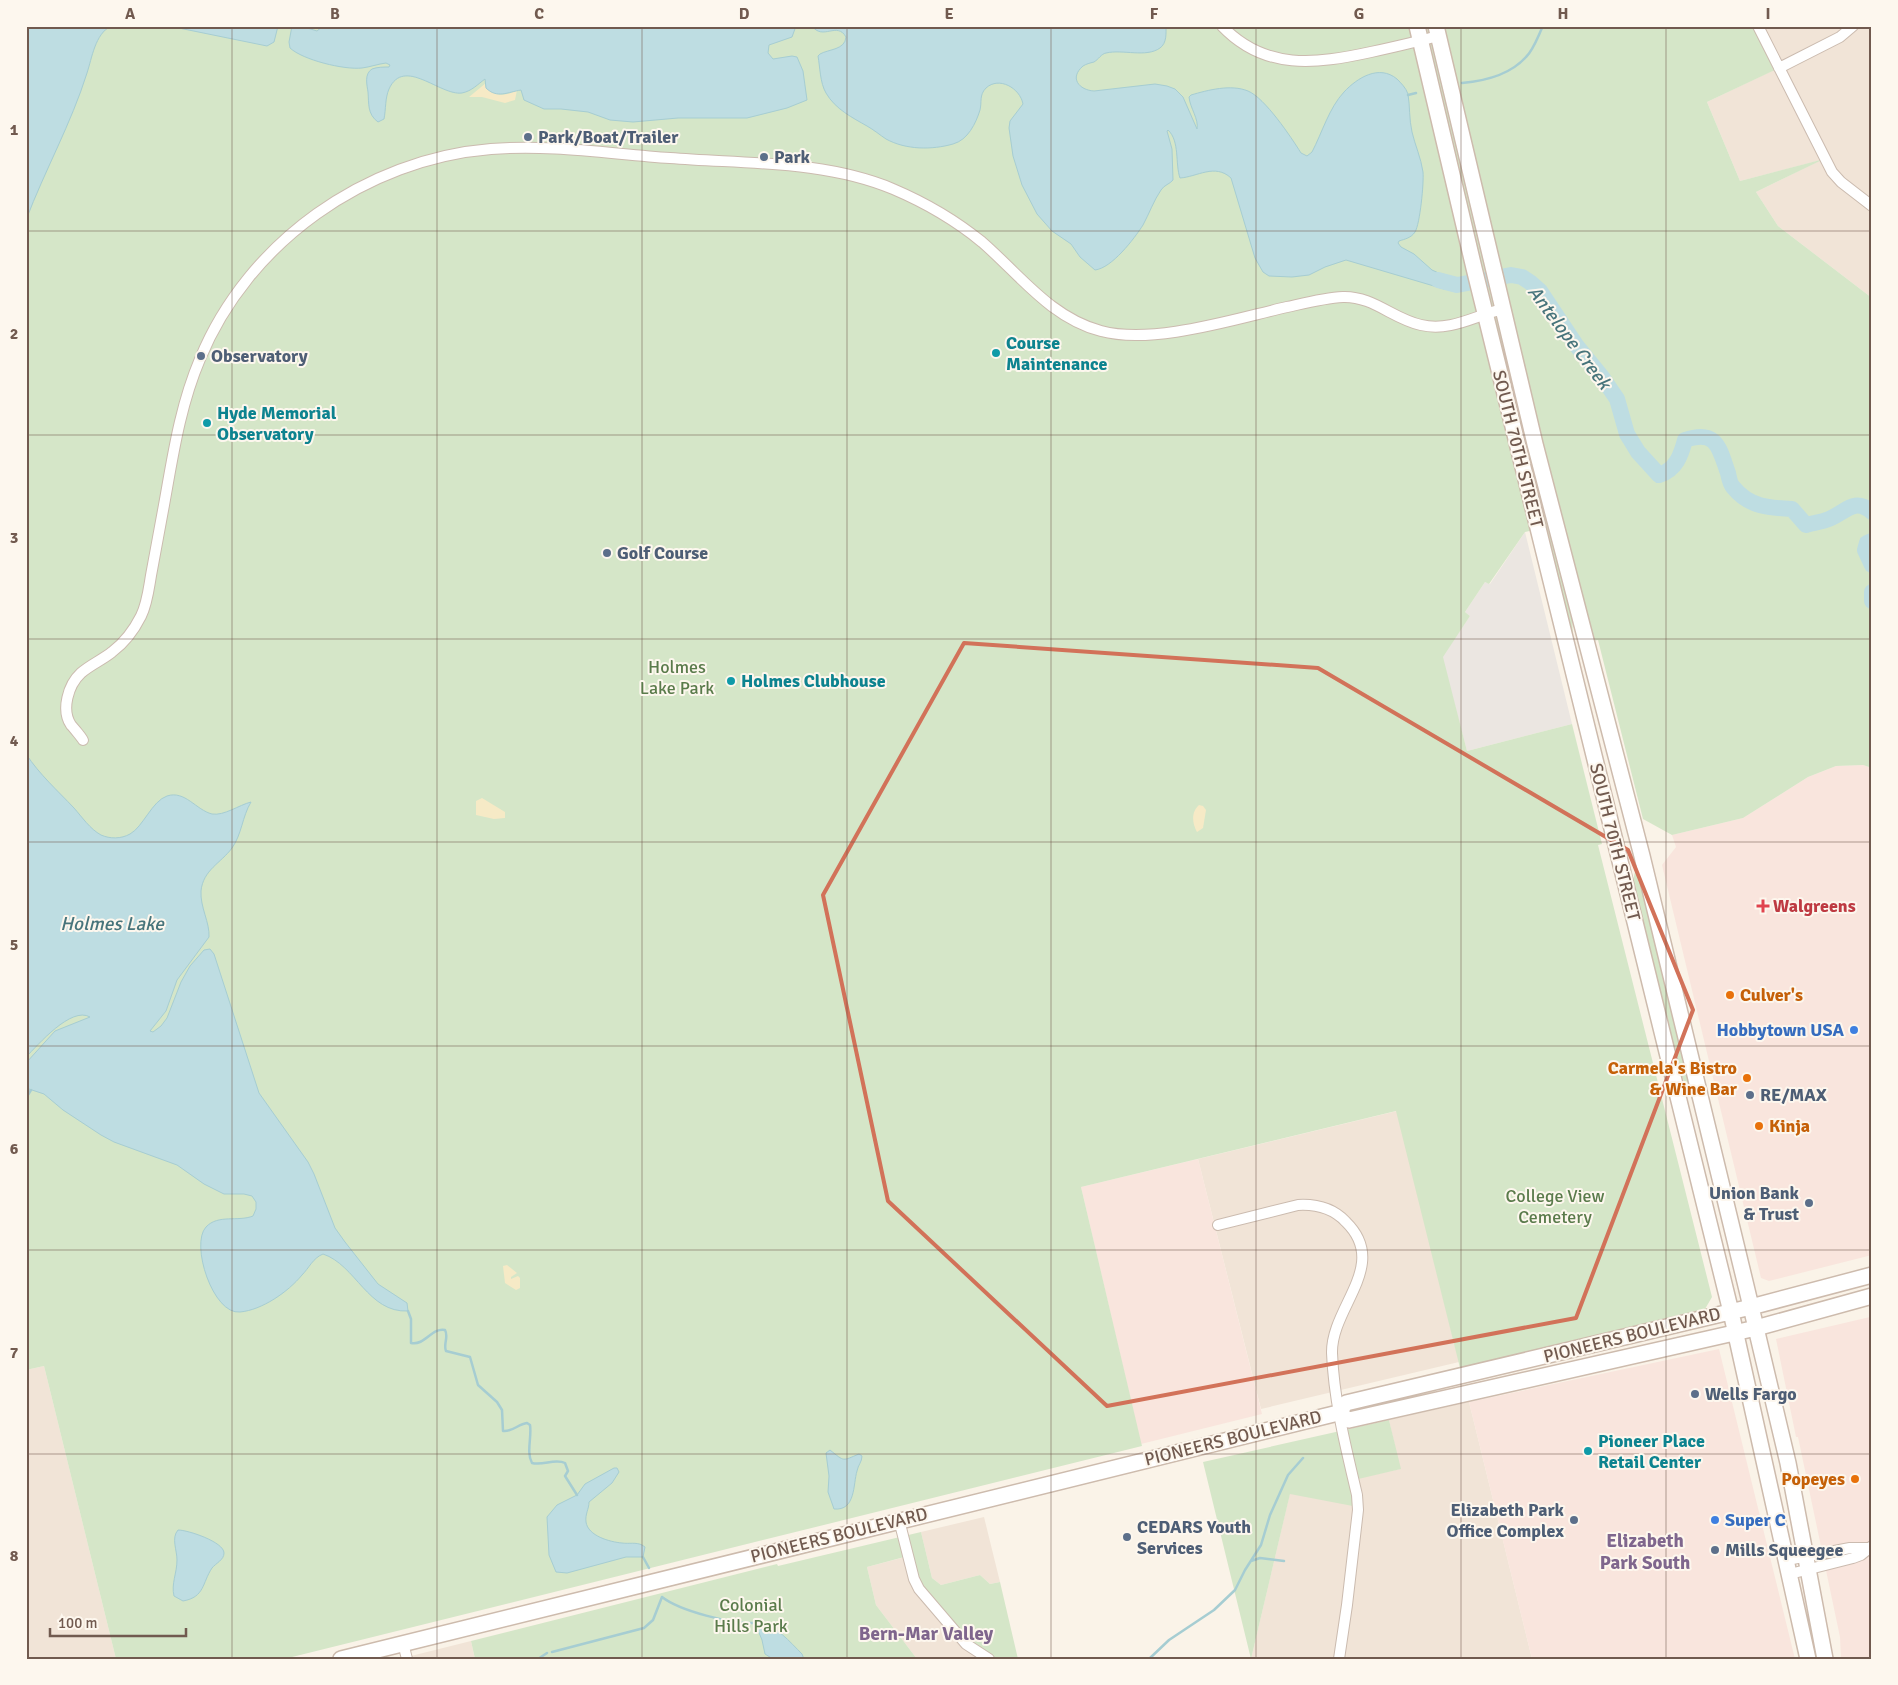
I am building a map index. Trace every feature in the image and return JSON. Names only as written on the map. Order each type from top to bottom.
[{"type":"main road","name":"SOUTH 70TH STREET","points":[[1437,31],[1535,444],[1642,856],[1751,1307],[1788,1464],[1825,1659]]},
{"type":"main road","name":"SOUTH 70TH STREET","points":[[1418,33],[1735,1332],[1808,1659]]},
{"type":"main road","name":"PIONEERS BOULEVARD","points":[[341,1659],[1338,1413],[1346,1403],[1751,1307],[1872,1275]]},
{"type":"main road","name":"PIONEERS BOULEVARD","points":[[1338,1413],[1348,1420],[1756,1328],[1872,1296]]},
{"type":"street","points":[[1222,26],[1238,41],[1256,51],[1277,58],[1298,61],[1323,61],[1341,58],[1418,33],[1437,31]]},
{"type":"street","points":[[1758,26],[1832,172],[1841,182],[1872,206]]},
{"type":"street","points":[[1779,68],[1840,37],[1853,26]]},
{"type":"street","points":[[83,740],[68,720],[69,692],[76,678],[109,655],[128,637],[145,605],[182,407],[201,356],[222,316],[260,265],[314,215],[345,194],[368,182],[423,162],[475,150],[530,148],[791,167],[848,175],[887,187],[940,212],[984,244],[1048,304],[1095,330],[1113,334],[1141,336],[1178,331],[1311,302],[1344,297],[1366,300],[1406,320],[1423,326],[1441,326],[1469,321],[1485,313],[1503,309]]},
{"type":"street","points":[[1469,321],[1478,324],[1490,332]]},
{"type":"street","points":[[1218,1225],[1308,1204],[1330,1210],[1348,1223],[1355,1232],[1362,1251],[1361,1274],[1337,1326],[1332,1351],[1338,1413],[1357,1495],[1358,1510],[1339,1659]]},
{"type":"street","points":[[899,1520],[914,1579],[919,1589],[966,1644],[989,1659]]},
{"type":"street","points":[[1788,1567],[1808,1562],[1854,1558],[1870,1547]]},
{"type":"street","points":[[403,1643],[407,1659]]},
{"type":"highlighted area","points":[[964,643],[1318,668],[1628,850],[1693,1010],[1576,1318],[1107,1406],[888,1201],[823,895]]},
{"type":"shaded area","points":[[1758,26],[1872,26],[1872,298],[1778,226],[1756,192],[1821,160],[1740,181],[1707,102],[1778,68]]},
{"type":"shaded area","points":[[1525,532],[1572,724],[1467,751],[1442,657],[1470,616],[1465,612],[1485,582],[1490,584]]},
{"type":"shaded area","points":[[1863,765],[1872,768],[1872,1255],[1769,1281],[1761,1278],[1662,865],[1676,847],[1672,835],[1743,818],[1808,777],[1836,766]]},
{"type":"shaded area","points":[[1397,1111],[1459,1362],[1261,1409],[1198,1159]]},
{"type":"shaded area","points":[[1198,1159],[1262,1414],[1141,1444],[1081,1187]]},
{"type":"shaded area","points":[[1872,1314],[1872,1659],[1841,1659],[1840,1637],[1776,1339],[1870,1317]]},
{"type":"shaded area","points":[[1719,1349],[1795,1659],[1532,1659],[1469,1402]]},
{"type":"shaded area","points":[[44,1366],[116,1659],[26,1659],[26,1370]]},
{"type":"shaded area","points":[[1469,1402],[1532,1659],[1251,1659],[1290,1493],[1400,1469],[1389,1420]]},
{"type":"shaded area","name":"Bern-Mar Valley","points":[[984,1517],[1000,1582],[990,1584],[980,1575],[941,1585],[932,1578],[921,1532]]},
{"type":"shaded area","points":[[909,1556],[989,1659],[917,1659],[876,1605],[867,1567]]},
{"type":"shaded area","points":[[471,1641],[475,1659],[399,1659]]},
{"type":"green space","name":"Holmes Lake Park","points":[[26,26],[1758,26],[1779,68],[1707,102],[1740,181],[1824,159],[1756,192],[1778,226],[1872,298],[1872,768],[1863,765],[1836,766],[1808,777],[1743,818],[1672,835],[1643,819],[1598,640],[1588,642],[1572,613],[1573,640],[1543,528],[1525,532],[1489,584],[1485,582],[1465,612],[1470,616],[1443,657],[1467,751],[1572,724],[1602,844],[1598,845],[1712,1297],[1705,1309],[1460,1368],[1396,1111],[1081,1187],[1142,1446],[284,1659],[116,1659],[44,1366],[26,1370]]},
{"type":"green space","points":[[1638,871],[1695,1104],[1676,1063],[1632,884],[1635,872]]},
{"type":"green space","points":[[1389,1420],[1401,1469],[1354,1480],[1358,1507],[1290,1494],[1251,1659],[1203,1462]]},
{"type":"green space","name":"Colonial Hills Park","points":[[921,1532],[932,1578],[941,1585],[980,1575],[990,1584],[1000,1582],[1018,1659],[989,1659],[975,1651],[924,1595],[908,1556],[867,1567],[876,1605],[917,1659],[475,1659],[471,1641],[777,1564],[778,1566]]},
{"type":"sand","points":[[486,83],[485,86],[489,90],[500,95],[517,90],[515,100],[505,103],[482,97],[469,97]]},
{"type":"sand","points":[[482,798],[505,812],[505,818],[494,819],[476,815],[476,801]]},
{"type":"sand","points":[[1199,805],[1203,806],[1206,810],[1203,828],[1197,832],[1193,818]]},
{"type":"sand","points":[[507,1265],[517,1273],[511,1279],[518,1276],[520,1278],[520,1288],[516,1290],[505,1283],[503,1266]]},
{"type":"water","points":[[26,26],[111,26],[98,40],[81,92],[26,220]]},
{"type":"water","points":[[169,26],[278,26],[274,42],[267,46]]},
{"type":"water","points":[[292,26],[301,26],[317,31],[323,26],[796,26],[792,37],[769,45],[768,53],[773,59],[797,57],[803,71],[807,100],[787,108],[747,118],[678,118],[633,122],[610,120],[588,112],[544,109],[524,100],[521,90],[503,94],[490,91],[486,88],[485,79],[472,89],[462,93],[443,89],[413,77],[404,76],[396,80],[389,89],[384,119],[378,122],[374,119],[369,108],[367,77],[372,69],[389,67],[390,65],[386,63],[354,68],[314,60],[290,48],[289,42]]},
{"type":"water","points":[[812,26],[1166,26],[1165,41],[1160,48],[1154,51],[1141,53],[1113,52],[1104,54],[1094,62],[1083,66],[1079,70],[1076,79],[1080,86],[1094,91],[1155,84],[1167,86],[1175,89],[1183,97],[1197,129],[1197,121],[1189,97],[1191,95],[1227,88],[1248,91],[1270,109],[1301,153],[1307,156],[1312,152],[1334,105],[1349,87],[1369,75],[1383,73],[1390,75],[1400,82],[1408,94],[1411,127],[1423,172],[1417,228],[1412,236],[1398,243],[1432,270],[1454,280],[1457,285],[1455,288],[1444,289],[1346,260],[1309,275],[1292,277],[1269,276],[1263,272],[1255,258],[1231,178],[1225,174],[1212,171],[1180,178],[1176,146],[1168,130],[1172,149],[1173,180],[1161,190],[1143,225],[1128,245],[1115,259],[1102,268],[1095,270],[1080,257],[1071,244],[1052,231],[1037,214],[1022,185],[1013,156],[1009,128],[1010,121],[1023,104],[1018,93],[1008,86],[997,83],[986,88],[982,93],[980,110],[974,125],[967,135],[958,142],[928,148],[910,147],[894,143],[850,116],[830,99],[822,85],[818,56],[840,47],[846,37],[838,31],[821,32]]},
{"type":"water","name":"Holmes Lake","points":[[26,754],[43,776],[90,826],[101,835],[108,837],[119,838],[135,831],[152,808],[167,796],[173,795],[185,798],[212,814],[226,812],[251,802],[235,843],[209,872],[202,884],[201,897],[209,937],[177,980],[166,1011],[150,1031],[153,1032],[161,1026],[167,1018],[181,982],[190,966],[204,950],[210,949],[214,954],[259,1093],[308,1162],[335,1228],[378,1284],[407,1303],[408,1311],[394,1310],[382,1304],[372,1297],[345,1268],[323,1254],[314,1261],[290,1288],[266,1304],[248,1311],[230,1310],[213,1291],[207,1277],[201,1248],[202,1236],[206,1227],[216,1221],[253,1216],[256,1202],[252,1196],[224,1194],[204,1184],[177,1165],[114,1142],[63,1110],[44,1094],[26,1088],[26,1063],[55,1031],[90,1017],[82,1015],[74,1017],[55,1028],[26,1057]]},
{"type":"water","points":[[830,1450],[838,1457],[844,1459],[859,1454],[862,1456],[850,1501],[846,1506],[834,1509],[828,1492],[829,1476],[826,1453]]},
{"type":"water","points":[[617,1468],[619,1472],[612,1483],[589,1502],[586,1522],[595,1535],[606,1540],[642,1545],[645,1547],[643,1557],[626,1557],[567,1573],[556,1572],[549,1555],[547,1517],[557,1505],[577,1495],[585,1484]]},
{"type":"water","points":[[178,1530],[197,1534],[212,1541],[224,1553],[221,1560],[212,1568],[199,1593],[183,1601],[174,1596],[173,1592],[177,1560],[175,1537]]},
{"type":"water","points":[[758,1622],[771,1627],[782,1635],[802,1654],[804,1659],[773,1659],[765,1654],[755,1623]]},
{"type":"waterway","points":[[1462,83],[1497,76],[1520,63],[1534,46],[1543,26]]},
{"type":"waterway","points":[[1408,95],[1416,93]]},
{"type":"waterway","name":"Antelope Creek","points":[[1438,280],[1457,285],[1511,275],[1522,277],[1531,283],[1540,291],[1576,345],[1617,399],[1627,434],[1638,452],[1659,475],[1674,466],[1685,440],[1704,437],[1715,443],[1725,464],[1732,486],[1746,499],[1767,507],[1792,509],[1806,525],[1829,519],[1855,506],[1866,508],[1872,512]]},
{"type":"waterway","name":"Antelope Creek","points":[[1872,541],[1867,543],[1865,550],[1872,565]]},
{"type":"waterway","name":"Antelope Creek","points":[[1872,592],[1872,601]]},
{"type":"waterway","points":[[26,1098],[31,1090]]},
{"type":"waterway","points":[[408,1311],[411,1319],[411,1343],[420,1342],[436,1331],[445,1330],[446,1351],[470,1357],[478,1385],[497,1402],[502,1410],[503,1431],[527,1423],[530,1425],[529,1454],[532,1463],[540,1464],[557,1461],[565,1463],[568,1471],[565,1476],[577,1495]]},
{"type":"waterway","points":[[1149,1659],[1169,1640],[1214,1610],[1235,1590],[1261,1545],[1270,1515],[1288,1475],[1303,1458]]},
{"type":"waterway","points":[[643,1557],[649,1568]]},
{"type":"waterway","points":[[1251,1561],[1260,1558],[1284,1561]]},
{"type":"waterway","points":[[552,1652],[644,1628],[653,1620],[662,1597],[681,1607],[706,1616],[755,1623]]},
{"type":"waterway","points":[[538,1659],[547,1653]]},
{"type":"place","name":"Park/Boat/Trailer","points":[[528,137]]},
{"type":"place","name":"Park","points":[[764,157]]},
{"type":"place","name":"Course Maintenance","points":[[996,353]]},
{"type":"place","name":"Observatory","points":[[201,356]]},
{"type":"place","name":"Hyde Memorial Observatory","points":[[207,423]]},
{"type":"place","name":"Golf Course","points":[[607,553]]},
{"type":"place","name":"Holmes Clubhouse","points":[[731,681]]},
{"type":"place","name":"Walgreens","points":[[1763,906]]},
{"type":"place","name":"Culver's","points":[[1730,995]]},
{"type":"place","name":"Hobbytown USA","points":[[1854,1030]]},
{"type":"place","name":"Carmela's Bistro & Wine Bar","points":[[1747,1078]]},
{"type":"place","name":"RE/MAX","points":[[1750,1095]]},
{"type":"place","name":"Kinja","points":[[1759,1126]]},
{"type":"place","name":"Union Bank & Trust","points":[[1809,1203]]},
{"type":"place","name":"Wells Fargo","points":[[1695,1394]]},
{"type":"place","name":"Pioneer Place Retail Center","points":[[1588,1451]]},
{"type":"place","name":"Popeyes","points":[[1855,1479]]},
{"type":"place","name":"Elizabeth Park Office Complex","points":[[1574,1520]]},
{"type":"place","name":"Super C","points":[[1715,1520]]},
{"type":"place","name":"CEDARS Youth Services","points":[[1127,1537]]},
{"type":"place","name":"Mills Squeegee","points":[[1715,1550]]},
{"type":"district","name":"Elizabeth Park South","points":[[1645,1551]]},
{"type":"district","name":"Bern-Mar Valley","points":[[926,1633]]},
{"type":"park label","name":"College View Cemetery","points":[[1555,1206]]}]
